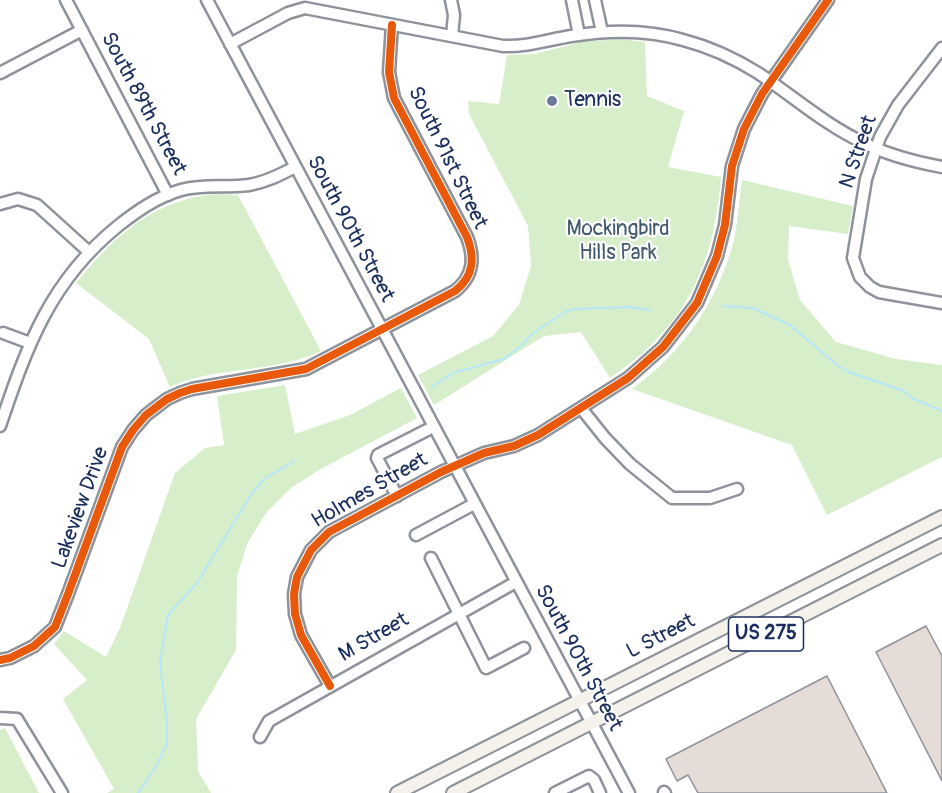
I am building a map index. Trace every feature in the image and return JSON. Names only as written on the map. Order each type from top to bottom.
[{"type":"main road","name":"L Street","points":[[397,793],[942,517]]},
{"type":"main road","name":"US 275","points":[[453,793],[942,545]]},
{"type":"street","name":"South 89th Street","points":[[66,0],[168,195]]},
{"type":"street","name":"South 90th Street","points":[[207,0],[629,793]]},
{"type":"street","points":[[451,0],[454,15],[452,36]]},
{"type":"street","points":[[572,0],[579,35]]},
{"type":"street","points":[[595,0],[602,32]]},
{"type":"street","name":"Holmes Street","points":[[330,686],[297,625],[294,608],[294,594],[299,572],[311,550],[325,535],[396,495],[484,453],[528,440],[628,378],[652,358],[676,333],[697,303],[711,273],[721,243],[732,166],[738,144],[770,82],[828,0]]},
{"type":"street","points":[[230,44],[288,13],[305,8],[503,46],[519,47],[579,35],[622,31],[681,39],[729,57],[843,132],[876,148],[924,164],[942,167]]},
{"type":"street","name":"South 91st Street","points":[[392,25],[389,72],[394,98],[467,237],[472,256],[470,272]]},
{"type":"street","points":[[0,73],[82,30]]},
{"type":"street","name":"N Street","points":[[942,48],[898,105],[876,148],[866,179],[854,253],[856,269],[863,281],[879,292],[942,303]]},
{"type":"street","points":[[0,426],[30,343],[55,296],[96,244],[141,209],[168,195],[197,187],[257,183],[295,167]]},
{"type":"street","points":[[0,204],[18,199],[37,205],[89,252]]},
{"type":"street","name":"Lakeview Drive","points":[[0,660],[10,658],[34,646],[55,627],[122,447],[146,415],[167,399],[192,389],[306,369],[455,291],[467,279],[470,272]]},
{"type":"street","points":[[3,333],[30,343]]},
{"type":"street","points":[[581,408],[624,459],[672,498],[710,498],[737,489]]},
{"type":"street","points":[[396,495],[377,458],[378,455],[433,427]]},
{"type":"street","points":[[416,535],[474,504]]},
{"type":"street","points":[[431,558],[486,668],[524,648]]},
{"type":"street","name":"M Street","points":[[260,737],[269,721],[459,612],[516,582]]},
{"type":"street","points":[[0,717],[17,719],[62,793]]},
{"type":"street","points":[[555,793],[589,776],[594,780],[600,793]]},
{"type":"green space","name":"Mockingbird Hills Park","points":[[620,39],[645,42],[647,96],[684,111],[668,167],[721,177],[711,239],[703,266],[691,292],[677,315],[658,338],[610,378],[581,332],[544,336],[434,405],[418,375],[493,336],[519,305],[531,266],[528,226],[469,114],[468,101],[499,104],[507,55],[534,54],[582,42]]},
{"type":"green space","name":"Mockingbird Hills Park","points":[[742,180],[853,206],[848,234],[789,226],[788,260],[800,300],[836,342],[896,359],[942,365],[942,457],[827,515],[792,445],[632,389],[666,360],[695,326],[707,307],[726,266],[733,244]]},
{"type":"green space","points":[[217,194],[238,195],[321,351],[265,367],[207,375],[170,387],[149,339],[76,283],[105,250],[137,223],[174,203]]},
{"type":"green space","points":[[285,385],[295,434],[350,415],[401,388],[417,418],[319,470],[291,488],[266,513],[247,544],[237,577],[236,650],[196,719],[198,771],[211,793],[107,793],[114,789],[63,699],[87,680],[54,644],[64,631],[106,657],[120,628],[175,473],[205,448],[224,445],[217,396]]},
{"type":"green space","points":[[5,728],[39,793],[0,793],[0,730]]},
{"type":"building","points":[[926,626],[942,656],[942,781],[876,652]]},
{"type":"building","points":[[827,676],[887,793],[698,793],[688,775],[677,781],[666,759]]},
{"type":"waterway","points":[[723,306],[753,308],[790,325],[837,365],[849,372],[904,391],[912,398],[942,411]]},
{"type":"waterway","points":[[432,387],[453,373],[504,359],[533,333],[567,311],[629,307],[650,310]]},
{"type":"waterway","points":[[138,793],[155,768],[167,744],[160,662],[168,615],[197,583],[252,493],[264,479],[294,461]]},
{"type":"cycle path","points":[[330,686],[301,635],[295,614],[294,594],[297,577],[311,550],[329,532],[441,472],[484,453],[514,446],[538,435],[628,378],[663,347],[697,303],[717,256],[725,225],[732,166],[744,129],[762,94],[828,0]]},
{"type":"cycle path","points":[[0,660],[10,658],[34,646],[55,627],[122,447],[146,415],[167,399],[192,389],[306,369],[455,291],[466,279],[472,259],[467,237],[394,98],[389,72],[392,25]]},
{"type":"place","name":"Tennis","points":[[552,101]]}]
